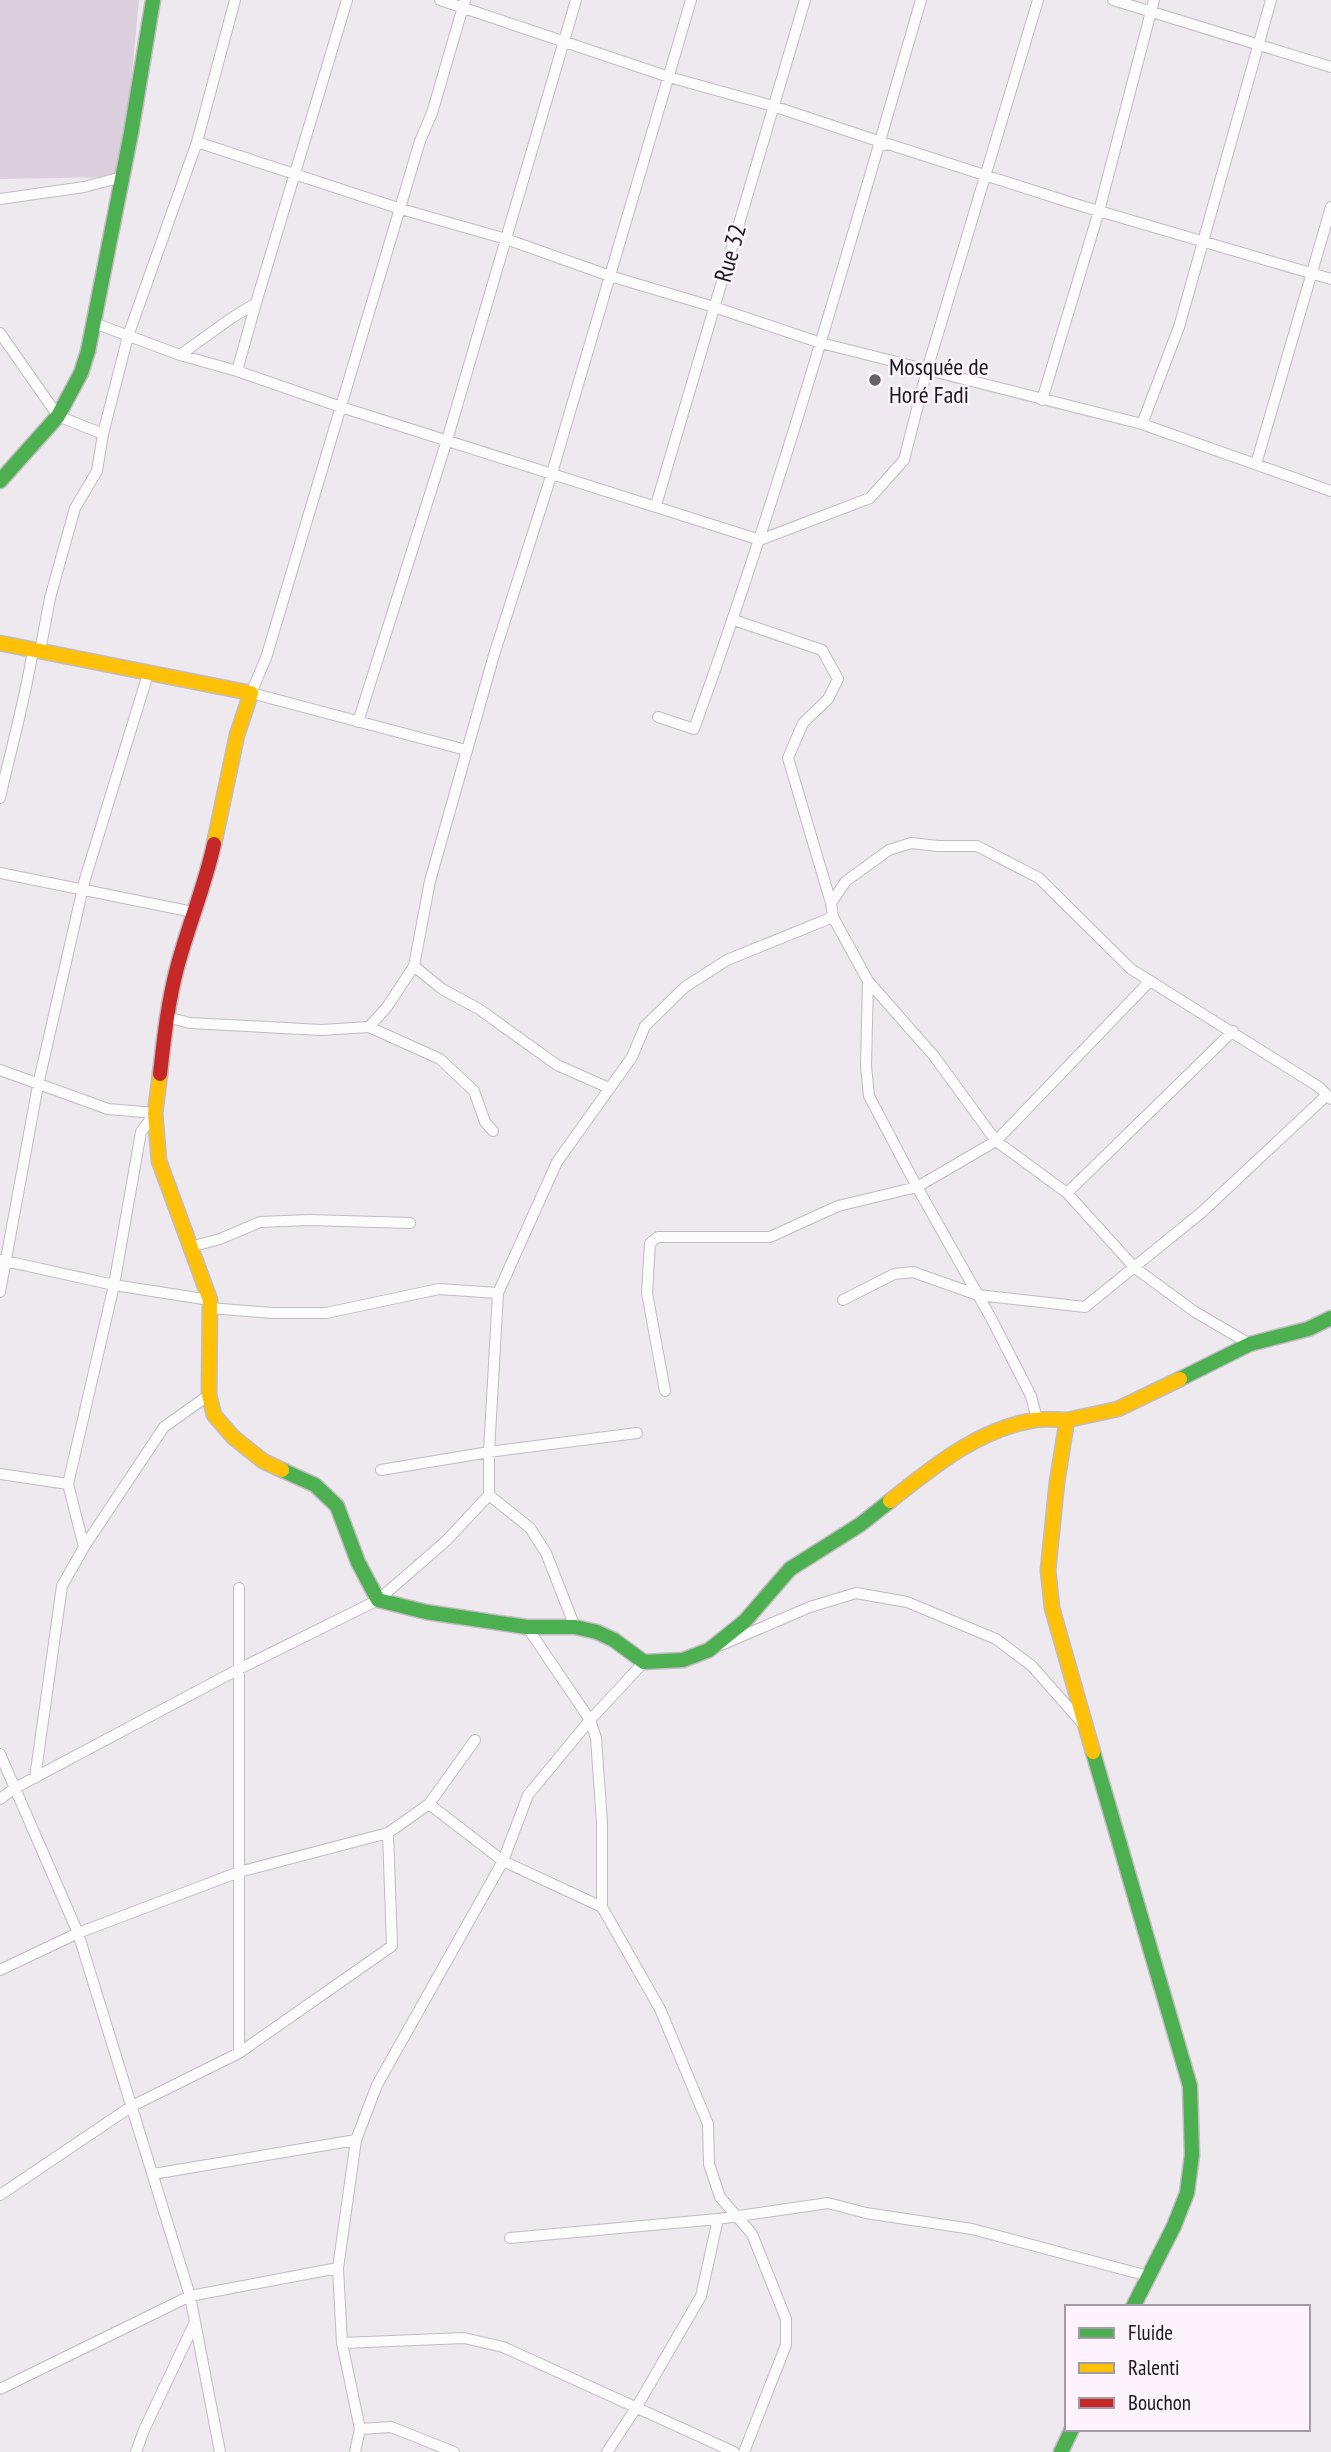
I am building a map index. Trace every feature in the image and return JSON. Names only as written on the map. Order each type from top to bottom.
[{"type":"street","points":[[0,481],[58,416],[81,373],[94,323],[153,0]]},
{"type":"street","points":[[0,798],[13,736],[75,508],[97,471],[103,434],[128,336],[197,142],[235,0]]},
{"type":"street","points":[[237,371],[346,0]]},
{"type":"street","points":[[440,0],[464,4],[564,42],[669,77],[773,106],[883,144],[1099,211],[1331,279]]},
{"type":"street","points":[[358,722],[447,440],[576,0]]},
{"type":"street","points":[[369,1027],[387,1007],[414,966],[430,881],[467,750],[552,473],[691,0]]},
{"type":"street","name":"Rue 32","points":[[656,505],[804,0]]},
{"type":"street","points":[[658,717],[694,729],[734,620],[883,144],[921,0]]},
{"type":"street","points":[[94,323],[180,355],[760,540],[870,498],[904,460],[927,370],[1038,0]]},
{"type":"street","points":[[1113,0],[1331,67]]},
{"type":"street","points":[[1042,400],[1099,211],[1154,0]]},
{"type":"street","points":[[1142,424],[1179,327],[1271,0]]},
{"type":"street","points":[[464,4],[432,113],[420,141],[267,658],[251,693],[237,735],[207,876],[177,967],[166,1017],[155,1113],[159,1161],[210,1304],[209,1395],[214,1415],[233,1437],[263,1461],[315,1485],[337,1506],[358,1562],[378,1600],[426,1612],[527,1627],[575,1627],[597,1632],[614,1640],[644,1662],[683,1660],[810,1607],[856,1593],[907,1602],[996,1639],[1032,1666],[1086,1727]]},
{"type":"street","points":[[197,142],[401,209],[506,239],[610,276],[821,343],[1142,424],[1331,491]]},
{"type":"street","points":[[0,199],[84,187],[122,177]]},
{"type":"street","points":[[1256,464],[1331,207]]},
{"type":"street","points":[[180,355],[230,318],[256,303]]},
{"type":"street","points":[[0,333],[58,416],[103,434]]},
{"type":"street","points":[[734,620],[822,650],[838,679],[828,699],[803,723],[788,758],[833,917],[868,981],[934,1056],[996,1141],[1067,1193],[1135,1268],[1195,1312],[1251,1344]]},
{"type":"street","points":[[0,643],[251,693],[467,750]]},
{"type":"street","points":[[0,1292],[3,1260],[38,1085],[83,890],[148,674]]},
{"type":"street","points":[[831,903],[846,881],[889,850],[911,843],[977,846],[1039,878],[1131,969],[1149,982],[1233,1031],[1319,1087],[1329,1097],[1202,1212],[1085,1307],[978,1295],[913,1272],[894,1274],[843,1300]]},
{"type":"street","points":[[0,873],[193,912]]},
{"type":"street","points":[[0,1799],[15,1788],[239,1669],[378,1600],[446,1541],[489,1495],[498,1293],[557,1162],[632,1057],[645,1026],[685,987],[727,960],[833,917]]},
{"type":"street","points":[[414,966],[442,989],[479,1009],[557,1065],[609,1088]]},
{"type":"street","points":[[868,981],[866,1066],[869,1096],[1031,1396],[1037,1419]]},
{"type":"street","points":[[665,1391],[647,1293],[650,1243],[658,1237],[771,1237],[838,1206],[917,1187],[996,1141],[1149,982]]},
{"type":"street","points":[[166,1017],[190,1023],[309,1029],[369,1027],[440,1059],[474,1091],[485,1122],[493,1130]]},
{"type":"street","points":[[1067,1193],[1233,1031]]},
{"type":"street","points":[[0,1070],[107,1109],[155,1113]]},
{"type":"street","points":[[84,1548],[68,1484],[114,1285],[141,1132],[155,1113]]},
{"type":"street","points":[[190,1247],[220,1239],[260,1222],[309,1220],[410,1223]]},
{"type":"street","points":[[3,1260],[210,1304],[273,1313],[326,1313],[439,1289],[498,1293]]},
{"type":"street","points":[[709,1650],[745,1621],[790,1569],[861,1524],[949,1455],[1005,1427],[1037,1419],[1067,1420],[1118,1409],[1251,1344],[1308,1329],[1331,1318]]},
{"type":"street","points":[[36,1777],[62,1586],[164,1427],[209,1395]]},
{"type":"street","points":[[1067,1420],[1057,1482],[1048,1570],[1052,1608],[1190,2086],[1193,2143],[1190,2181],[1174,2225],[1134,2305]]},
{"type":"street","points":[[381,1470],[489,1451],[637,1433]]},
{"type":"street","points":[[0,1474],[68,1484]]},
{"type":"street","points":[[489,1495],[530,1528],[546,1553],[575,1627]]},
{"type":"street","points":[[239,1588],[239,2053]]},
{"type":"street","points":[[527,1627],[590,1720],[596,1738],[602,1824],[602,1907],[660,2009],[708,2124],[709,2164],[720,2197],[752,2234],[786,2319],[786,2345],[744,2452]]},
{"type":"street","points":[[355,2452],[360,2429],[342,2343],[338,2268],[356,2140],[377,2085],[503,1861],[527,1795],[590,1720],[644,1662]]},
{"type":"street","points":[[0,1970],[78,1933],[239,1872],[388,1833],[429,1804],[475,1740]]},
{"type":"street","points":[[0,1754],[78,1933],[190,2296],[220,2452]]},
{"type":"street","points":[[429,1804],[503,1861],[602,1907]]},
{"type":"street","points":[[0,2194],[132,2106],[239,2053],[392,1946],[388,1833]]},
{"type":"street","points":[[153,2174],[356,2140]]},
{"type":"street","points":[[510,2238],[718,2219],[828,2203],[866,2213],[972,2229],[1148,2276]]},
{"type":"street","points":[[607,2452],[701,2297],[718,2219]]},
{"type":"street","points":[[0,2389],[190,2296],[338,2268]]},
{"type":"street","points":[[136,2452],[195,2321]]},
{"type":"street","points":[[342,2343],[464,2339],[503,2347],[734,2452]]},
{"type":"street","points":[[360,2429],[391,2427],[454,2452]]},
{"type":"street","points":[[1061,2452],[1071,2431]]},
{"type":"shaded area","points":[[0,0],[139,0],[122,177],[0,179]]},
{"type":"traffic: fast","points":[[0,481],[58,416],[81,373],[88,351],[131,133],[153,0]]},
{"type":"traffic: fast","points":[[1180,1379],[1250,1344],[1308,1329],[1331,1318]]},
{"type":"traffic: fast","points":[[282,1470],[315,1485],[337,1506],[358,1562],[378,1600],[426,1612],[527,1627],[575,1627],[597,1632],[614,1640],[644,1662],[683,1660],[709,1650],[745,1621],[790,1569],[861,1524],[890,1501]]},
{"type":"traffic: fast","points":[[1093,1752],[1190,2086],[1192,2155],[1187,2193],[1174,2226],[1134,2305]]},
{"type":"traffic: fast","points":[[1061,2452],[1071,2431]]},
{"type":"traffic: slow","points":[[0,643],[251,693],[237,735],[214,844]]},
{"type":"traffic: slow","points":[[160,1074],[155,1113],[159,1161],[210,1300],[209,1395],[214,1415],[233,1437],[263,1461],[282,1470]]},
{"type":"traffic: slow","points":[[1093,1752],[1052,1608],[1048,1570],[1057,1482],[1067,1420],[1118,1409],[1180,1379]]},
{"type":"traffic: slow","points":[[890,1501],[957,1451],[994,1432],[1035,1420],[1067,1420]]},
{"type":"traffic: jam","points":[[160,1074],[174,981],[214,844]]},
{"type":"place","name":"Mosquée de Horé Fadi","points":[[875,380]]}]
